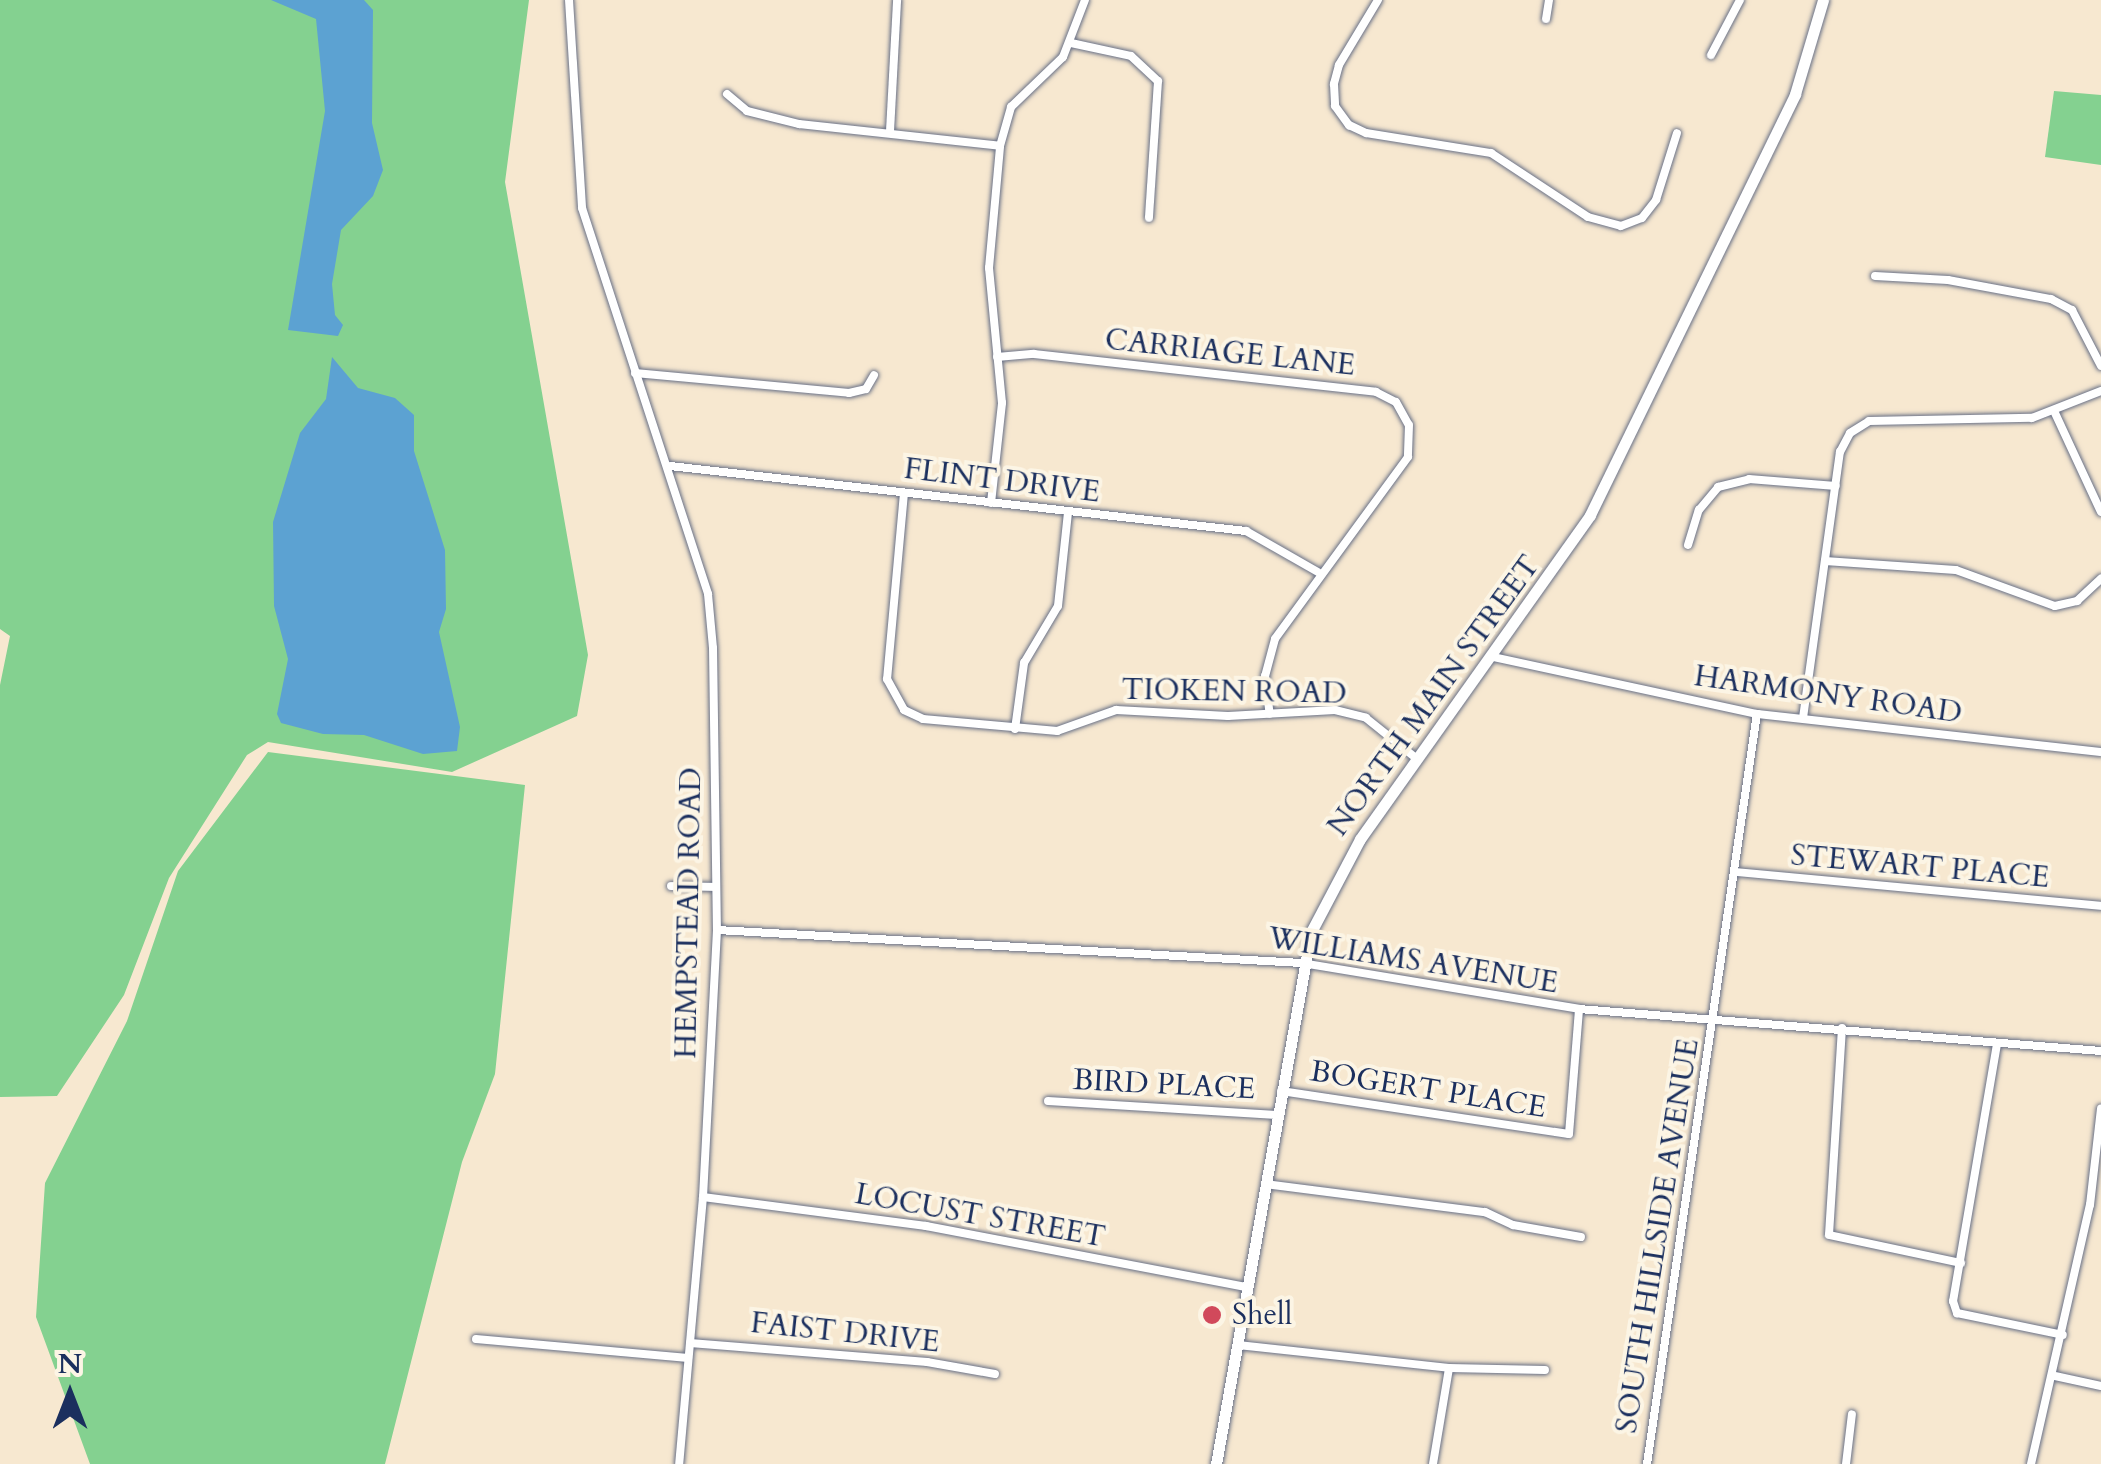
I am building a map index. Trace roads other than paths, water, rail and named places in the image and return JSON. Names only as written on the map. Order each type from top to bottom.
[{"type":"main road","name":"NORTH MAIN STREET","points":[[1216,1464],[1302,963],[1340,871],[1493,657],[1602,490],[1796,94],[1823,0]]},
{"type":"street","name":"HEMPSTEAD ROAD","points":[[569,0],[578,187],[634,373],[670,466],[708,594],[717,930],[703,1197],[679,1464]]},
{"type":"street","points":[[890,130],[898,0]]},
{"type":"street","points":[[991,503],[1002,403],[989,268],[1000,146],[1012,107],[1071,43],[1085,0]]},
{"type":"street","points":[[1378,0],[1338,65],[1334,84],[1336,106],[1366,133],[1491,153],[1588,217],[1621,226],[1642,218],[1656,200],[1677,133]]},
{"type":"street","points":[[1546,19],[1549,0]]},
{"type":"street","points":[[1711,54],[1740,0]]},
{"type":"street","points":[[1071,43],[1131,56],[1158,81],[1149,218]]},
{"type":"street","points":[[727,94],[747,110],[799,124],[890,130],[1000,146]]},
{"type":"street","points":[[1875,276],[1948,280],[2051,299],[2072,310],[2101,366]]},
{"type":"street","name":"CARRIAGE LANE","points":[[997,358],[1034,354],[1376,392],[1396,402],[1409,425],[1408,457],[1318,572],[1275,639],[1265,676],[1270,714]]},
{"type":"street","points":[[634,373],[849,393],[866,389],[874,375]]},
{"type":"street","points":[[1803,718],[1840,452],[1850,433],[1868,421],[1987,424],[2055,413],[2101,391]]},
{"type":"street","points":[[2055,413],[2101,512]]},
{"type":"street","name":"FLINT DRIVE","points":[[670,466],[1246,531],[1318,572]]},
{"type":"street","points":[[1688,546],[1699,510],[1718,487],[1749,479],[1836,486]]},
{"type":"street","name":"TIOKEN ROAD","points":[[904,493],[887,679],[892,695],[922,719],[1057,731],[1116,710],[1270,714],[1336,710],[1366,718],[1417,759]]},
{"type":"street","points":[[1016,729],[1024,663],[1058,606],[1068,512]]},
{"type":"street","points":[[1825,561],[1956,570],[2055,606],[2077,601],[2101,579]]},
{"type":"street","name":"HARMONY ROAD","points":[[1493,657],[1757,714],[2101,752]]},
{"type":"street","name":"SOUTH HILLSIDE AVENUE","points":[[1647,1464],[1757,714]]},
{"type":"street","name":"STEWART PLACE","points":[[1736,872],[2101,906]]},
{"type":"street","points":[[672,886],[715,887]]},
{"type":"street","name":"WILLIAMS AVENUE","points":[[717,930],[1302,963],[1579,1009],[1714,1016],[2101,1051]]},
{"type":"street","name":"BOGERT PLACE","points":[[1281,1091],[1568,1134],[1579,1009]]},
{"type":"street","points":[[1842,1028],[1830,1235],[1961,1263]]},
{"type":"street","points":[[1997,1044],[1953,1301],[1958,1313],[2063,1335]]},
{"type":"street","name":"BIRD PLACE","points":[[1048,1101],[1277,1114]]},
{"type":"street","points":[[2031,1464],[2056,1376],[2090,1205],[2101,1108]]},
{"type":"street","points":[[1265,1184],[1485,1212],[1513,1225],[1581,1237]]},
{"type":"street","name":"LOCUST STREET","points":[[703,1197],[926,1226],[1247,1288]]},
{"type":"street","points":[[476,1339],[688,1358]]},
{"type":"street","name":"FAIST DRIVE","points":[[690,1342],[927,1362],[995,1374]]},
{"type":"street","points":[[1238,1345],[1449,1368],[1545,1370]]},
{"type":"street","points":[[1433,1464],[1449,1368]]},
{"type":"street","points":[[2056,1376],[2101,1386]]},
{"type":"street","points":[[1846,1464],[1852,1414]]},
{"type":"water","points":[[271,0],[364,0],[373,10],[372,123],[383,170],[373,196],[341,230],[332,284],[335,315],[343,325],[338,336],[288,330],[325,111],[316,19]]},
{"type":"water","points":[[332,357],[358,388],[395,398],[414,415],[414,451],[445,550],[446,609],[439,632],[460,727],[457,751],[423,754],[364,735],[323,734],[281,723],[277,714],[288,659],[274,606],[273,522],[300,433],[326,399]]},
{"type":"place","name":"Shell","points":[[1212,1315]]}]
